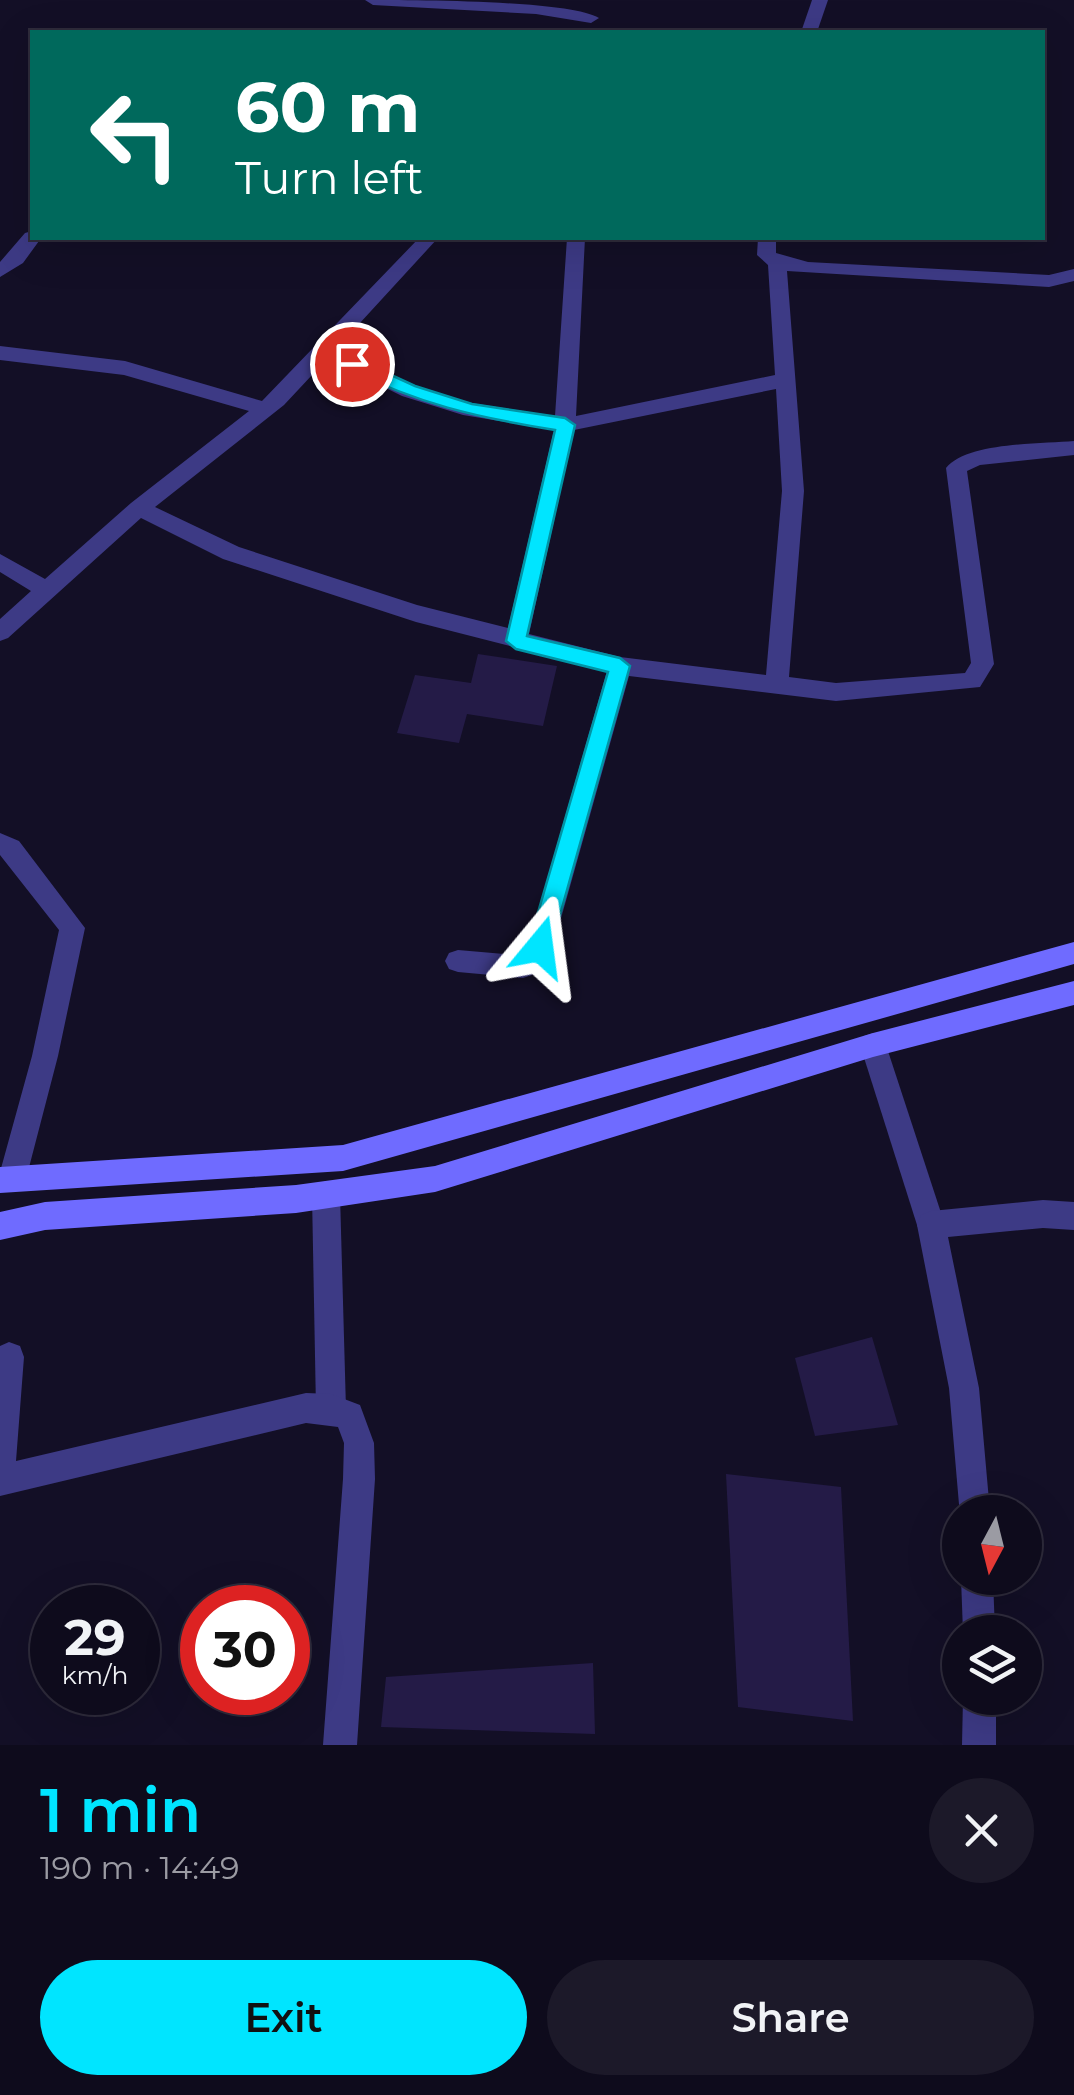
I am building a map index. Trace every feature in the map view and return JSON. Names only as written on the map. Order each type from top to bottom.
[{"type":"street","points":[[373,0],[536,10],[586,25],[600,0]]},
{"type":"street","points":[[810,30],[820,0]]},
{"type":"street","points":[[0,272],[30,239]]},
{"type":"street","points":[[0,632],[140,508],[265,409],[427,240]]},
{"type":"street","points":[[516,641],[565,425],[576,240]]},
{"type":"street","points":[[768,240],[766,255],[776,262],[808,268],[1049,280],[1074,275]]},
{"type":"street","points":[[776,262],[794,491],[776,686]]},
{"type":"street","points":[[324,350],[409,391],[470,410],[565,425],[784,380]]},
{"type":"street","points":[[0,353],[125,368],[265,409]]},
{"type":"street","points":[[140,508],[232,554],[516,641],[620,666],[836,692],[972,681],[983,664],[956,468],[976,458],[1074,448]]},
{"type":"street","points":[[0,562],[48,590]]},
{"type":"street","points":[[458,961],[523,967],[540,947],[620,666]]},
{"type":"street","points":[[0,843],[10,848],[72,928],[45,1056],[6,1180],[160,1166],[343,1158],[1074,953]]},
{"type":"street","points":[[0,1226],[45,1216],[326,1195],[435,1178],[872,1045],[1074,993]]},
{"type":"street","points":[[872,1045],[931,1225],[964,1388],[973,1495]]},
{"type":"street","points":[[326,1195],[331,1409]]},
{"type":"street","points":[[931,1225],[1043,1214],[1074,1216]]},
{"type":"street","points":[[0,1466],[10,1357]]},
{"type":"street","points":[[0,1480],[306,1408],[331,1409],[349,1416],[359,1443],[340,1745]]},
{"type":"street","points":[[979,1745],[980,1715]]},
{"type":"building","points":[[478,654],[557,666],[543,726],[467,714],[459,743],[397,733],[415,675],[471,683]]},
{"type":"building","points":[[872,1337],[898,1425],[815,1436],[795,1358]]},
{"type":"building","points":[[726,1474],[841,1487],[853,1721],[738,1707]]},
{"type":"building","points":[[593,1663],[595,1734],[381,1727],[386,1677]]},
{"type":"route","points":[[352,364],[409,391],[470,410],[565,425],[516,641],[620,666],[540,947]]}]
